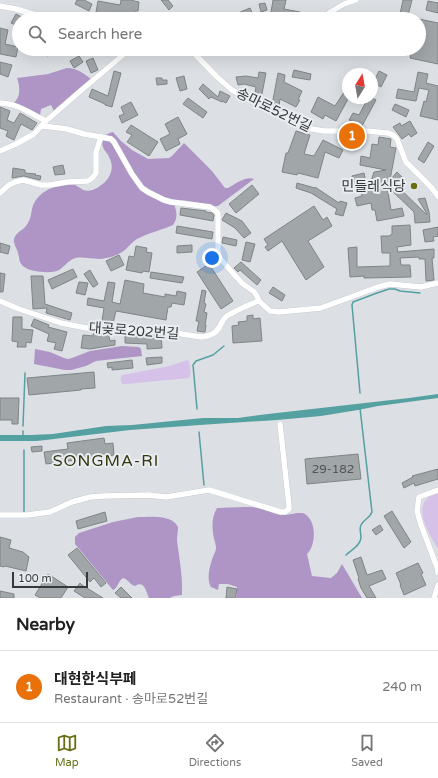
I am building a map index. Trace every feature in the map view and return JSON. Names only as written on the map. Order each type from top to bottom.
[{"type":"street","points":[[330,12],[344,4],[356,0]]},
{"type":"street","points":[[0,6],[26,12]]},
{"type":"street","points":[[0,151],[30,138],[77,94],[122,56]]},
{"type":"street","name":"송마로52번길","points":[[197,56],[232,90],[312,129],[324,131],[367,131],[388,133],[393,135],[397,139],[406,162],[431,186],[438,196]]},
{"type":"street","points":[[0,103],[16,105],[45,124],[111,139],[142,188],[164,200],[214,209],[218,213],[218,253],[220,258],[242,283],[254,291],[259,301],[270,311],[279,312],[321,308],[390,284],[421,287],[438,283]]},
{"type":"street","points":[[0,193],[9,185],[23,180],[50,185],[88,181],[96,173],[96,152],[101,137]]},
{"type":"street","name":"대곶로202번길","points":[[0,301],[61,323],[87,328],[157,330],[201,337],[208,336],[217,331],[226,317],[259,301]]},
{"type":"street","points":[[0,515],[27,515],[50,512],[72,502],[90,497],[149,495],[166,498],[205,490],[212,490],[285,512],[289,506],[280,424]]},
{"type":"street","points":[[438,490],[419,497],[417,511],[438,573]]},
{"type":"street","points":[[434,598],[438,585]]},
{"type":"shaded area","points":[[67,68],[77,70],[91,79],[54,111],[51,105],[41,109],[40,116],[14,103],[18,97],[19,91],[17,78],[48,74]]},
{"type":"shaded area","points":[[113,132],[132,150],[148,159],[169,158],[184,143],[212,171],[225,188],[228,188],[244,179],[254,179],[218,206],[187,201],[173,201],[176,216],[173,225],[137,239],[125,250],[114,256],[102,259],[76,258],[69,261],[59,270],[52,272],[38,271],[24,267],[20,262],[14,239],[28,222],[33,205],[39,196],[45,191],[60,185],[73,184],[83,190],[89,191],[105,182],[111,173],[112,167],[111,160],[102,144],[102,141],[106,135]]},
{"type":"shaded area","points":[[122,346],[139,347],[141,349],[142,356],[96,361],[86,366],[71,370],[34,364],[35,349],[50,352],[68,359],[90,351]]},
{"type":"shaded area","points":[[187,360],[189,361],[190,368],[189,378],[126,384],[123,384],[121,381],[122,375],[170,366]]},
{"type":"shaded area","points":[[438,492],[438,549],[426,526],[422,510],[424,503],[429,497]]},
{"type":"shaded area","points":[[251,507],[280,515],[305,514],[312,522],[314,534],[312,545],[307,554],[312,576],[331,578],[337,573],[342,564],[362,598],[236,598],[237,587],[228,584],[219,584],[218,590],[211,587],[209,572],[216,549],[212,527],[217,508]]},
{"type":"shaded area","points":[[138,517],[166,518],[178,526],[177,540],[182,595],[170,598],[149,598],[143,585],[141,584],[135,586],[123,578],[113,590],[75,544],[75,537],[79,533],[113,522]]},
{"type":"water","points":[[438,394],[438,398],[378,406],[321,416],[130,430],[37,441],[0,441],[0,435],[53,434],[106,426],[203,418],[238,418]]},
{"type":"building","points":[[77,0],[84,0],[92,4],[89,11],[75,4]]},
{"type":"building","points":[[121,0],[139,2],[138,11],[135,12],[96,12],[98,1],[120,5]]},
{"type":"building","points":[[161,0],[168,0],[173,6],[169,10]]},
{"type":"building","points":[[273,0],[286,0],[284,9],[300,12],[271,12]]},
{"type":"building","points":[[403,0],[412,0],[409,12],[400,12]]},
{"type":"building","points":[[428,1],[438,3],[438,13],[426,10]]},
{"type":"building","points":[[265,3],[267,10],[261,12],[259,4]]},
{"type":"building","points":[[250,8],[252,12],[240,12]]},
{"type":"building","points":[[426,20],[438,23],[438,64],[410,58],[410,56],[426,56]]},
{"type":"building","points":[[0,28],[8,30],[5,44],[12,46],[12,56],[16,56],[16,57],[0,54]]},
{"type":"building","points":[[79,56],[83,62],[74,68],[70,61]]},
{"type":"building","points":[[93,58],[98,70],[91,73],[86,61]]},
{"type":"building","points":[[0,62],[12,65],[8,77],[0,74]]},
{"type":"building","points":[[294,70],[311,74],[310,80],[292,77]]},
{"type":"building","points":[[114,71],[121,73],[112,107],[89,97],[92,89],[108,96]]},
{"type":"building","points":[[379,71],[387,75],[381,87],[378,86]]},
{"type":"building","points":[[259,72],[266,73],[261,99],[254,97],[256,87],[244,84],[238,85],[236,77],[246,76],[258,78]]},
{"type":"building","points":[[418,72],[428,74],[426,83],[438,86],[438,120],[420,116],[429,90],[419,88],[416,101],[396,98],[398,89],[414,92]]},
{"type":"building","points":[[278,73],[285,75],[284,82],[302,91],[298,100],[300,100],[296,107],[280,99],[279,106],[272,105]]},
{"type":"building","points":[[184,76],[187,89],[180,91],[176,78]]},
{"type":"building","points":[[156,78],[167,80],[167,84],[157,85]]},
{"type":"building","points":[[203,84],[218,97],[220,91],[230,96],[226,103],[211,97],[209,99],[199,89]]},
{"type":"building","points":[[342,95],[342,104],[345,104],[336,121],[325,115],[323,119],[311,112],[318,97],[335,106]]},
{"type":"building","points":[[188,98],[207,112],[203,118],[183,104]]},
{"type":"building","points":[[131,102],[138,115],[122,123],[119,116],[124,114],[121,107]]},
{"type":"building","points":[[365,104],[374,104],[362,126],[349,120],[353,113],[359,115]]},
{"type":"building","points":[[395,104],[409,110],[406,117],[392,110]]},
{"type":"building","points":[[0,107],[10,111],[7,120],[14,123],[20,113],[37,123],[32,130],[21,124],[14,140],[6,136],[8,131],[0,128]]},
{"type":"building","points":[[178,117],[187,134],[178,139],[180,144],[166,151],[160,139],[170,134],[165,124]]},
{"type":"building","points":[[410,121],[417,133],[411,137],[409,134],[402,139],[393,127],[400,123],[401,126]]},
{"type":"building","points":[[131,125],[158,142],[149,156],[127,142],[132,135],[126,132]]},
{"type":"building","points":[[296,131],[310,135],[304,154],[314,156],[323,140],[343,150],[339,158],[325,152],[318,178],[298,173],[297,175],[282,172],[286,153],[288,153]]},
{"type":"building","points":[[379,137],[391,139],[390,147],[396,148],[390,180],[397,172],[403,178],[396,185],[427,214],[418,199],[425,198],[430,222],[415,223],[414,212],[387,186],[391,210],[402,208],[404,216],[377,221],[375,210],[372,210],[371,203],[357,206],[355,198],[362,196],[359,183],[353,184],[352,176],[364,173],[368,191],[374,172],[386,170],[360,165],[361,156],[370,158],[372,144],[378,145]]},
{"type":"building","points":[[428,142],[434,146],[424,163],[418,159]]},
{"type":"building","points":[[63,165],[65,174],[55,175],[53,167]]},
{"type":"building","points":[[13,168],[25,170],[25,173],[41,176],[40,180],[24,176],[12,178]]},
{"type":"building","points":[[297,183],[315,187],[339,203],[340,201],[347,203],[343,216],[335,214],[337,209],[311,193],[296,188]]},
{"type":"building","points":[[252,185],[259,194],[236,213],[229,204]]},
{"type":"building","points":[[314,206],[323,220],[327,217],[332,226],[308,241],[324,267],[306,280],[282,241],[268,251],[265,247],[268,245],[264,239]]},
{"type":"building","points":[[181,208],[212,213],[214,215],[213,221],[180,215]]},
{"type":"building","points":[[226,213],[242,221],[251,233],[244,238],[235,228],[222,220]]},
{"type":"building","points":[[410,225],[411,245],[397,247],[398,252],[434,249],[434,258],[432,258],[434,280],[426,281],[425,259],[419,259],[419,257],[400,258],[401,265],[410,265],[411,277],[350,277],[348,248],[357,247],[357,267],[390,266],[390,253],[382,253],[381,236],[389,236],[392,234],[392,226]]},
{"type":"building","points":[[177,226],[213,232],[212,239],[176,233]]},
{"type":"building","points":[[438,227],[438,236],[433,237],[434,241],[425,242],[423,230]]},
{"type":"building","points":[[223,237],[237,240],[236,246],[222,243]]},
{"type":"building","points":[[246,242],[255,244],[250,262],[242,260]]},
{"type":"building","points":[[0,243],[10,246],[8,254],[0,252]]},
{"type":"building","points":[[192,245],[192,252],[177,253],[177,246]]},
{"type":"building","points":[[136,246],[147,248],[146,252],[152,253],[149,272],[143,271],[142,273],[126,270],[129,256],[134,257]]},
{"type":"building","points":[[119,255],[124,265],[111,271],[106,261]]},
{"type":"building","points":[[241,262],[261,280],[257,285],[240,270],[238,272],[234,268]]},
{"type":"building","points":[[209,264],[233,301],[221,309],[197,272]]},
{"type":"building","points":[[73,269],[77,277],[52,289],[48,280]]},
{"type":"building","points":[[90,270],[98,284],[94,287],[84,274]]},
{"type":"building","points":[[151,272],[184,277],[182,283],[150,278]]},
{"type":"building","points":[[0,273],[5,274],[3,292],[0,292]]},
{"type":"building","points":[[31,276],[43,276],[45,304],[72,313],[70,320],[46,313],[47,308],[33,309]]},
{"type":"building","points":[[125,280],[144,284],[143,293],[165,297],[165,294],[176,296],[177,291],[186,293],[184,305],[172,303],[171,307],[168,307],[166,320],[116,311],[113,323],[102,321],[104,308],[87,305],[88,298],[104,301],[108,282],[115,283],[112,302],[120,304]]},
{"type":"building","points":[[79,282],[88,283],[85,295],[76,293]]},
{"type":"building","points":[[273,287],[285,295],[282,301],[269,293]]},
{"type":"building","points":[[202,290],[206,291],[204,303],[206,304],[204,312],[207,313],[205,332],[197,331],[199,321],[196,321]]},
{"type":"building","points":[[253,315],[253,319],[260,318],[262,341],[233,343],[232,326],[239,325],[238,322],[247,321],[247,316]]},
{"type":"building","points":[[13,317],[22,317],[22,329],[33,330],[31,343],[26,342],[26,347],[17,347],[18,342],[12,341]]},
{"type":"building","points":[[34,319],[49,325],[48,327],[67,332],[62,351],[54,349],[56,343],[47,341],[49,334],[31,326]]},
{"type":"building","points":[[108,332],[110,341],[115,340],[115,345],[90,349],[81,348],[83,335],[93,336],[93,334]]},
{"type":"building","points":[[161,335],[162,348],[147,349],[147,344],[125,343],[125,336]]},
{"type":"building","points":[[162,357],[162,363],[147,365],[146,358]]},
{"type":"building","points":[[132,360],[133,368],[112,370],[112,367],[108,368],[107,363]]},
{"type":"building","points":[[94,372],[95,388],[29,395],[27,378]]},
{"type":"building","points":[[0,398],[19,398],[18,424],[12,424],[12,420],[0,420]]},
{"type":"building","points":[[104,438],[105,444],[113,443],[114,455],[46,464],[44,452],[68,449],[67,443]]},
{"type":"building","points":[[42,446],[42,451],[32,452],[31,447]]},
{"type":"building","points":[[358,454],[361,479],[307,484],[305,459]]},
{"type":"building","points":[[438,469],[438,479],[415,486],[414,483],[404,488],[402,483],[413,477],[412,476]]},
{"type":"building","points":[[392,511],[411,542],[404,548],[384,516]]},
{"type":"building","points":[[105,512],[107,521],[78,529],[76,521]]},
{"type":"building","points":[[380,525],[383,530],[376,535],[372,530]]},
{"type":"building","points":[[0,537],[11,540],[9,548],[23,552],[29,557],[26,571],[0,566]]},
{"type":"building","points":[[77,548],[106,583],[101,587],[94,578],[90,582],[68,555]]},
{"type":"building","points":[[361,557],[367,575],[382,570],[386,579],[369,586],[376,598],[367,598],[361,588],[353,560]]},
{"type":"building","points":[[418,563],[423,573],[421,574],[426,585],[404,595],[396,573]]},
{"type":"building","points":[[48,574],[68,587],[61,598],[40,598],[35,595]]},
{"type":"building","points":[[80,583],[103,598],[85,598],[74,591]]},
{"type":"building","points":[[121,587],[132,598],[121,598],[115,593]]},
{"type":"building","points":[[227,587],[237,589],[235,598],[226,598]]},
{"type":"building","points":[[0,591],[14,594],[14,598],[0,598]]},
{"type":"waterway","points":[[360,393],[352,305],[353,302],[389,289],[420,293]]},
{"type":"waterway","points":[[197,409],[193,365],[196,361],[213,355],[224,346]]},
{"type":"waterway","points":[[23,426],[25,373]]},
{"type":"waterway","points":[[346,555],[359,543],[361,538],[361,525],[372,512],[360,408]]},
{"type":"waterway","points":[[23,431],[23,437]]},
{"type":"waterway","points":[[199,432],[204,485]]},
{"type":"waterway","points":[[24,450],[24,512]]},
{"type":"place","name":"대현한식부페","points":[[352,136]]},
{"type":"place","name":"민들레식당","points":[[414,186]]},
{"type":"district","name":"SONGMA-RI","points":[[106,461]]}]
